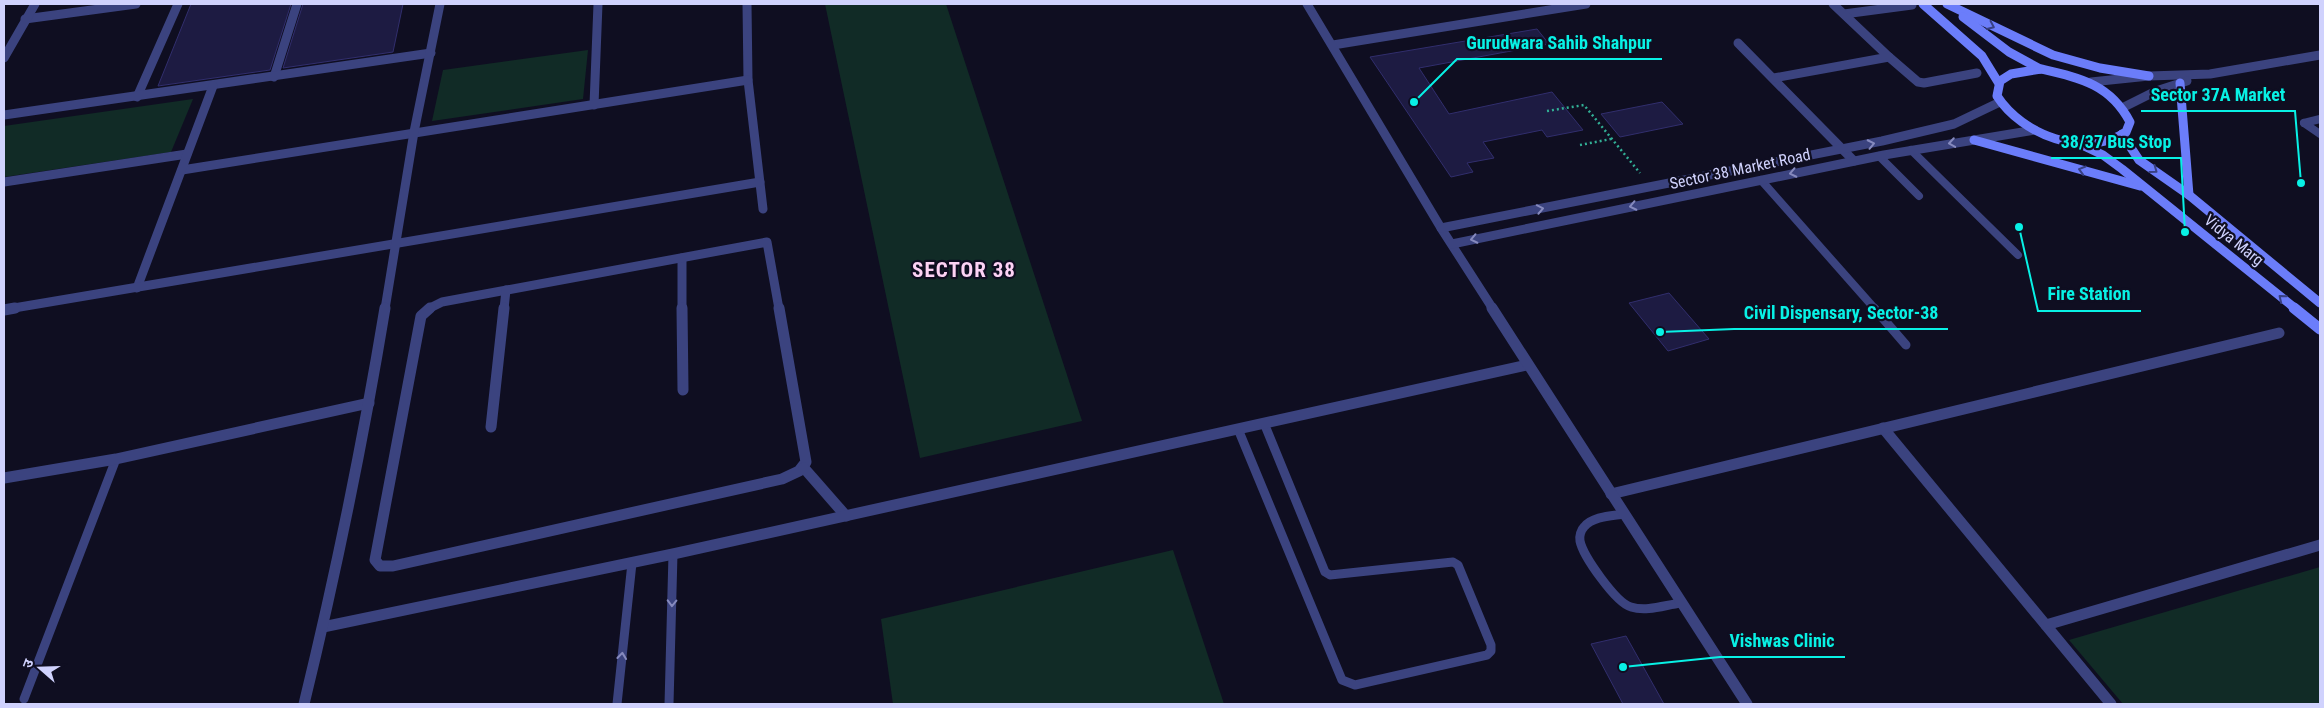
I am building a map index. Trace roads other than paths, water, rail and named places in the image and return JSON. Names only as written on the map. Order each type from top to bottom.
[{"type":"main road","points":[[1923,4],[1982,56],[1998,82]]},
{"type":"main road","points":[[1947,4],[2009,52],[2041,69]]},
{"type":"main road","points":[[1947,4],[2053,55],[2100,68],[2149,76]]},
{"type":"main road","points":[[2000,102],[1996,89],[1998,82],[2017,71],[2041,69],[2076,76],[2091,82],[2110,94],[2124,107],[2130,122],[2126,132],[2122,134]]},
{"type":"main road","points":[[2180,83],[2189,195]]},
{"type":"main road","name":"Vidya Marg","points":[[2000,102],[2014,117],[2035,130],[2078,142],[2103,155],[2320,329]]},
{"type":"main road","name":"Vidya Marg","points":[[2078,142],[2110,141],[2122,134],[2139,160],[2189,195],[2320,303]]},
{"type":"main road","points":[[1974,140],[2145,188]]},
{"type":"street","points":[[4,58],[35,4]]},
{"type":"street","points":[[25,19],[136,4]]},
{"type":"street","points":[[137,96],[178,4]]},
{"type":"street","points":[[274,77],[297,4]]},
{"type":"street","points":[[304,704],[323,627],[369,403],[414,132],[440,4]]},
{"type":"street","points":[[594,105],[598,4]]},
{"type":"street","points":[[747,4],[748,80],[763,209]]},
{"type":"street","points":[[1307,4],[1334,45],[1441,228],[1746,704]]},
{"type":"street","points":[[1535,4],[1541,11]]},
{"type":"street","points":[[1334,45],[1586,4]]},
{"type":"street","points":[[1833,4],[1918,82],[1924,83],[1977,72]]},
{"type":"street","points":[[1844,14],[1912,5]]},
{"type":"street","points":[[1738,43],[1854,161]]},
{"type":"street","points":[[4,115],[431,53]]},
{"type":"street","points":[[2124,107],[2156,91],[2210,74],[2320,55]]},
{"type":"street","points":[[1774,78],[1889,57]]},
{"type":"street","points":[[2091,82],[2149,76],[2210,74]]},
{"type":"street","points":[[182,170],[748,80]]},
{"type":"street","points":[[137,288],[213,86]]},
{"type":"street","name":"Sector 38 Market Road","points":[[1441,228],[1843,150],[1954,124],[2000,102]]},
{"type":"street","name":"Sector 38 Market Road","points":[[1452,244],[1879,156],[2035,130]]},
{"type":"street","points":[[4,182],[187,154]]},
{"type":"street","points":[[4,310],[760,182]]},
{"type":"street","points":[[768,242],[806,462],[804,468],[796,474],[782,479],[393,566],[380,566],[375,560],[421,316],[432,306],[442,302],[506,290],[768,242]]},
{"type":"street","points":[[682,258],[683,390]]},
{"type":"street","points":[[491,426],[506,290]]},
{"type":"street","points":[[1610,494],[2279,333]]},
{"type":"street","points":[[323,627],[632,563],[1528,365]]},
{"type":"street","points":[[4,478],[116,459],[369,403]]},
{"type":"street","points":[[1883,428],[2111,704]]},
{"type":"street","points":[[804,468],[846,516]]},
{"type":"street","points":[[2046,625],[2320,545]]},
{"type":"lane","points":[[2320,119],[2304,123],[2320,134]]},
{"type":"lane","points":[[1911,150],[2018,256]]},
{"type":"lane","points":[[1879,156],[1919,196]]},
{"type":"lane","points":[[1761,180],[1906,345]]},
{"type":"lane","points":[[1238,429],[1342,680],[1348,684],[1355,684],[1487,655],[1492,651],[1458,565],[1453,562],[1330,575],[1325,572],[1264,423]]},
{"type":"lane","points":[[24,699],[116,459]]},
{"type":"lane","points":[[1624,514],[1592,520],[1584,525],[1579,535],[1580,542],[1618,601],[1629,607],[1639,608],[1681,603]]},
{"type":"lane","points":[[669,704],[673,554]]},
{"type":"lane","points":[[617,704],[632,563]]},
{"type":"place","name":"Gurudwara Sahib Shahpur","points":[[1414,102]]},
{"type":"place","name":"Sector 37A Market","points":[[2301,183]]},
{"type":"place","name":"Fire Station","points":[[2019,227]]},
{"type":"place","name":"38/37 Bus Stop","points":[[2185,232]]},
{"type":"place","name":"Civil Dispensary, Sector-38","points":[[1660,332]]},
{"type":"place","name":"Vishwas Clinic","points":[[1623,667]]},
{"type":"district","name":"SECTOR 38","points":[[964,270]]}]
